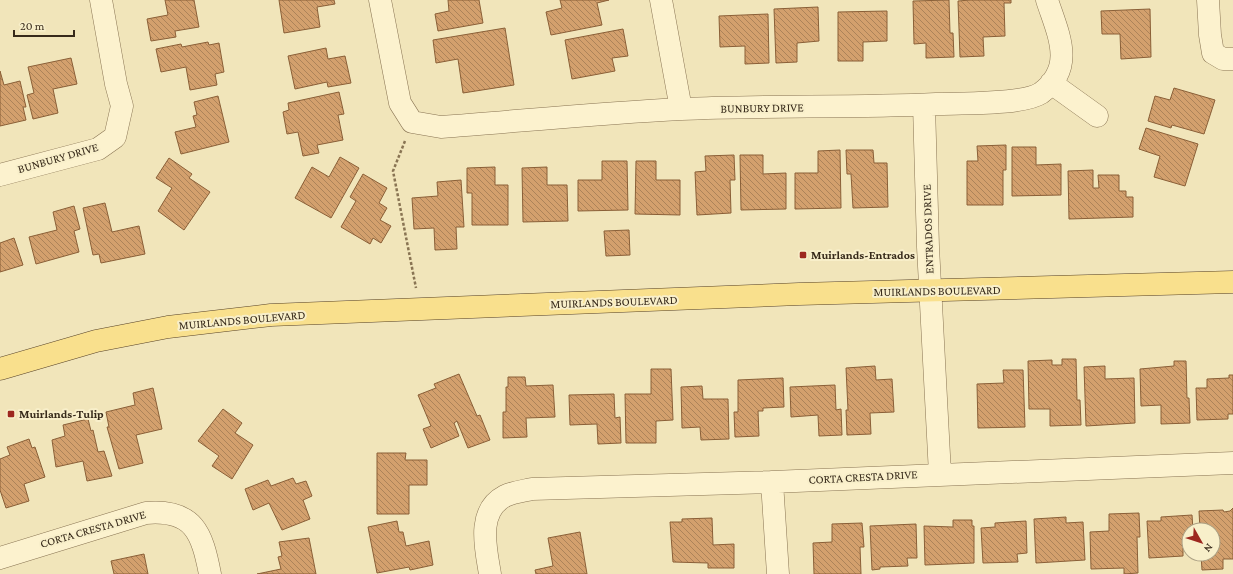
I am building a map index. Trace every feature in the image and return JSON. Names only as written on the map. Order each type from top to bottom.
[{"type":"main road","name":"MUIRLANDS BOULEVARD","points":[[0,369],[96,341],[168,328],[271,315],[799,294],[931,292],[1233,282]]},
{"type":"street","name":"BUNBURY DRIVE","points":[[0,175],[98,149],[115,137],[122,106],[116,84],[101,0]]},
{"type":"street","points":[[380,0],[400,103],[412,122]]},
{"type":"street","points":[[661,0],[682,109]]},
{"type":"street","points":[[1047,0],[1061,44],[1062,63],[1051,83],[1098,116]]},
{"type":"street","points":[[1208,0],[1210,36],[1214,54],[1223,59],[1233,59]]},
{"type":"street","name":"BUNBURY DRIVE","points":[[412,122],[441,127],[682,109],[924,105],[1023,100],[1040,93],[1051,83]]},
{"type":"street","name":"ENTRADOS DRIVE","points":[[924,105],[940,474]]},
{"type":"street","name":"CORTA CRESTA DRIVE","points":[[490,574],[485,543],[486,521],[496,502],[515,493],[532,489],[772,482],[1233,463]]},
{"type":"street","points":[[772,482],[778,574]]},
{"type":"street","name":"CORTA CRESTA DRIVE","points":[[0,558],[146,512],[160,511],[172,513],[186,520],[195,529],[205,546],[210,574]]},
{"type":"path","points":[[412,122],[393,171],[421,310]]},
{"type":"building","points":[[165,0],[194,0],[199,27],[175,31],[176,37],[151,41],[147,19],[168,15]]},
{"type":"building","points":[[279,0],[334,0],[335,4],[317,7],[320,27],[284,33]]},
{"type":"building","points":[[448,0],[479,0],[483,23],[438,31],[435,14],[449,11]]},
{"type":"building","points":[[560,0],[609,0],[597,3],[602,25],[551,35],[546,12],[562,8]]},
{"type":"building","points":[[949,0],[950,33],[953,33],[954,57],[926,58],[926,43],[914,44],[913,1]]},
{"type":"building","points":[[1011,0],[1011,3],[1004,3],[1005,36],[983,37],[984,56],[960,57],[958,1]]},
{"type":"building","points":[[818,7],[819,41],[797,43],[797,62],[776,63],[774,9]]},
{"type":"building","points":[[1150,9],[1151,57],[1121,59],[1120,34],[1102,34],[1101,11]]},
{"type":"building","points":[[887,11],[887,41],[863,42],[863,61],[838,61],[838,12]]},
{"type":"building","points":[[768,14],[769,63],[745,64],[745,46],[720,47],[719,16]]},
{"type":"building","points":[[505,28],[514,85],[463,93],[458,59],[436,63],[433,40]]},
{"type":"building","points":[[623,29],[628,56],[612,58],[615,71],[572,79],[565,40]]},
{"type":"building","points":[[208,42],[209,45],[219,43],[224,72],[215,74],[217,85],[190,90],[186,67],[161,72],[156,49],[181,44],[182,47]]},
{"type":"building","points":[[326,48],[328,59],[345,56],[351,83],[328,87],[327,82],[295,89],[288,56]]},
{"type":"building","points":[[71,58],[77,84],[53,89],[58,113],[33,119],[27,95],[34,93],[28,67]]},
{"type":"building","points":[[0,71],[4,85],[20,81],[26,107],[23,107],[26,120],[0,126]]},
{"type":"building","points":[[1174,88],[1215,100],[1204,134],[1172,125],[1171,128],[1148,121],[1155,96],[1170,100]]},
{"type":"building","points":[[339,92],[344,114],[338,115],[343,140],[317,145],[319,153],[303,156],[298,132],[287,134],[283,112],[289,110],[288,103]]},
{"type":"building","points":[[218,96],[229,142],[181,154],[175,132],[196,127],[193,116],[197,115],[194,102]]},
{"type":"building","points":[[1146,128],[1198,144],[1185,186],[1154,177],[1160,156],[1139,149]]},
{"type":"building","points":[[1006,145],[1006,170],[1003,170],[1003,205],[967,205],[967,161],[978,161],[977,146]]},
{"type":"building","points":[[1012,147],[1036,147],[1036,165],[1061,164],[1061,195],[1012,196]]},
{"type":"building","points":[[840,150],[841,208],[795,209],[795,173],[818,173],[818,151]]},
{"type":"building","points":[[846,150],[873,150],[874,163],[887,163],[888,207],[853,208],[851,174],[847,174]]},
{"type":"building","points":[[734,155],[735,180],[730,180],[731,213],[697,215],[695,172],[706,171],[705,156]]},
{"type":"building","points":[[740,155],[763,155],[763,174],[786,173],[786,209],[741,210]]},
{"type":"building","points":[[340,157],[359,168],[331,218],[295,198],[312,167],[329,177]]},
{"type":"building","points":[[169,158],[192,174],[189,178],[210,192],[184,230],[158,211],[172,188],[156,178]]},
{"type":"building","points":[[602,161],[627,161],[628,210],[578,211],[578,180],[602,180]]},
{"type":"building","points":[[636,161],[656,161],[656,180],[680,180],[680,215],[635,214]]},
{"type":"building","points":[[495,167],[495,185],[508,185],[508,225],[472,225],[472,193],[467,193],[467,168]]},
{"type":"building","points":[[547,167],[547,185],[567,185],[568,221],[523,222],[522,168]]},
{"type":"building","points":[[1093,170],[1093,188],[1099,188],[1098,175],[1119,175],[1119,191],[1126,191],[1126,197],[1133,197],[1133,217],[1069,219],[1068,171]]},
{"type":"building","points":[[363,174],[387,188],[379,203],[387,208],[380,220],[391,226],[381,243],[373,238],[370,244],[341,227],[356,201],[350,197]]},
{"type":"building","points":[[461,180],[464,227],[456,227],[457,249],[435,250],[434,228],[414,229],[412,198],[438,196],[437,182]]},
{"type":"building","points":[[105,203],[112,232],[139,226],[145,254],[101,263],[99,254],[93,255],[83,208]]},
{"type":"building","points":[[74,206],[80,229],[74,231],[79,252],[36,264],[29,237],[57,230],[53,212]]},
{"type":"building","points":[[629,230],[630,255],[606,256],[604,231]]},
{"type":"building","points":[[14,238],[23,265],[0,272],[0,243]]},
{"type":"building","points":[[1062,359],[1076,359],[1077,400],[1080,400],[1081,425],[1050,426],[1050,409],[1029,409],[1028,361],[1052,360],[1052,365],[1062,365]]},
{"type":"building","points":[[1174,361],[1186,361],[1187,398],[1189,398],[1190,423],[1161,424],[1161,405],[1141,406],[1140,369],[1174,366]]},
{"type":"building","points":[[875,366],[876,380],[892,379],[894,412],[870,413],[871,434],[847,435],[846,410],[848,410],[846,368]]},
{"type":"building","points":[[1105,366],[1105,379],[1134,378],[1135,423],[1086,426],[1084,367]]},
{"type":"building","points":[[651,369],[671,369],[673,420],[656,421],[656,443],[626,443],[625,394],[651,394]]},
{"type":"building","points":[[1003,370],[1023,370],[1025,427],[978,428],[977,384],[1004,383]]},
{"type":"building","points":[[459,374],[477,416],[480,415],[490,440],[468,448],[457,421],[454,423],[459,436],[431,448],[423,429],[431,426],[418,395],[436,388],[434,384]]},
{"type":"building","points":[[1229,375],[1233,375],[1233,414],[1228,414],[1228,419],[1197,420],[1196,388],[1207,388],[1207,379],[1229,378]]},
{"type":"building","points":[[508,377],[525,377],[526,386],[553,385],[555,417],[526,418],[527,437],[503,438],[503,412],[506,412],[506,387],[508,387]]},
{"type":"building","points":[[783,378],[784,407],[763,408],[763,411],[758,411],[759,436],[735,437],[734,412],[738,412],[738,380]]},
{"type":"building","points":[[835,385],[836,410],[841,409],[842,435],[819,436],[818,415],[791,417],[790,387]]},
{"type":"building","points":[[702,386],[703,399],[728,399],[729,439],[701,440],[700,427],[682,428],[681,387]]},
{"type":"building","points":[[153,388],[162,429],[136,435],[143,463],[119,469],[107,427],[109,427],[106,412],[135,405],[133,393]]},
{"type":"building","points":[[614,394],[615,418],[620,417],[621,443],[598,444],[597,424],[570,425],[569,395]]},
{"type":"building","points":[[223,409],[242,423],[235,433],[253,445],[232,479],[212,466],[219,456],[198,441]]},
{"type":"building","points":[[88,419],[91,431],[93,430],[98,452],[104,451],[112,476],[87,481],[83,461],[56,467],[52,440],[65,436],[63,425]]},
{"type":"building","points":[[29,439],[32,448],[35,447],[45,477],[24,484],[29,501],[6,508],[0,490],[0,459],[10,455],[7,447]]},
{"type":"building","points":[[377,453],[406,453],[405,460],[427,460],[427,485],[409,485],[409,514],[377,514]]},
{"type":"building","points":[[293,478],[296,484],[306,481],[312,496],[303,500],[310,519],[282,530],[269,503],[253,510],[245,489],[268,480],[271,486]]},
{"type":"building","points":[[1233,508],[1233,559],[1223,559],[1223,569],[1202,570],[1202,562],[1221,562],[1221,522],[1200,522],[1199,511],[1230,511]]},
{"type":"building","points":[[1139,513],[1140,537],[1137,537],[1138,573],[1124,574],[1124,568],[1091,569],[1090,532],[1109,531],[1109,514]]},
{"type":"building","points":[[1192,515],[1192,522],[1181,522],[1181,556],[1149,558],[1147,521],[1161,521],[1161,517]]},
{"type":"building","points":[[1066,517],[1066,523],[1083,522],[1085,560],[1036,563],[1034,519]]},
{"type":"building","points":[[712,518],[713,545],[734,544],[734,568],[708,568],[708,563],[673,562],[670,522],[682,522],[682,519]]},
{"type":"building","points":[[953,520],[972,520],[972,526],[974,526],[974,563],[925,565],[924,526],[953,527]]},
{"type":"building","points":[[397,521],[399,532],[403,532],[406,546],[429,541],[433,565],[410,570],[409,567],[377,573],[368,527]]},
{"type":"building","points":[[1026,521],[1027,553],[1017,554],[1018,562],[983,563],[981,528],[995,527],[995,523]]},
{"type":"building","points":[[862,523],[864,547],[860,547],[861,574],[814,574],[813,543],[832,542],[832,524]]},
{"type":"building","points":[[916,524],[917,558],[907,558],[908,566],[880,567],[880,569],[872,570],[870,526]]},
{"type":"building","points":[[580,532],[587,574],[536,574],[535,570],[553,566],[548,538]]},
{"type":"building","points":[[309,538],[316,574],[257,574],[281,569],[278,557],[282,556],[279,542]]},
{"type":"building","points":[[144,554],[148,574],[114,574],[111,561]]},
{"type":"place","name":"Muirlands-Entrados","points":[[803,255]]},
{"type":"place","name":"Muirlands-Tulip","points":[[11,414]]}]
